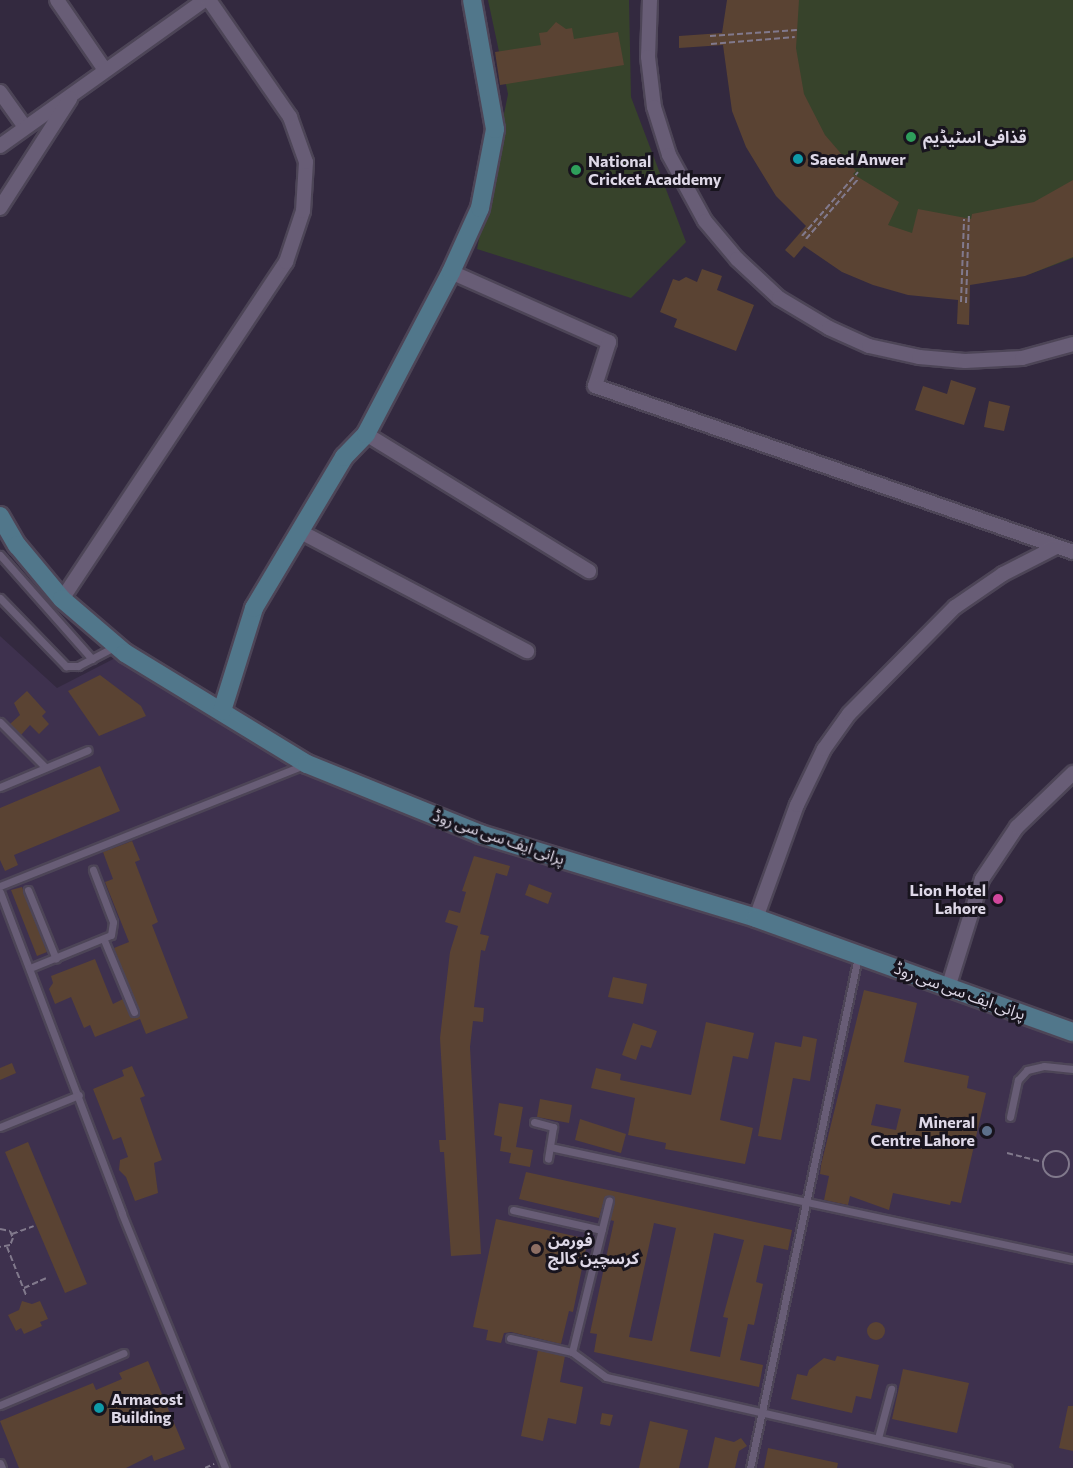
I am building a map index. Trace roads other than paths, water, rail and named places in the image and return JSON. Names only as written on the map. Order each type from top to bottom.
[{"type":"street","points":[[57,0],[105,70]]},
{"type":"street","points":[[0,146],[205,0]]},
{"type":"street","points":[[62,599],[286,261],[303,212],[306,162],[290,117],[209,0]]},
{"type":"street","points":[[222,711],[254,608],[344,457],[366,434],[451,272],[480,208],[495,129],[472,0]]},
{"type":"street","points":[[651,0],[648,57],[654,107],[669,155],[705,221],[736,259],[779,298],[828,328],[869,346],[919,357],[965,361],[1022,358],[1073,344]]},
{"type":"street","points":[[0,208],[75,91]]},
{"type":"street","points":[[0,92],[25,127]]},
{"type":"street","points":[[451,272],[609,342],[595,386],[1073,552]]},
{"type":"street","points":[[366,434],[590,571]]},
{"type":"street","name":"پرانی ایف سی سی روڈ","points":[[0,516],[17,545],[62,599],[117,646],[307,764],[480,834],[756,918],[1073,1032]]},
{"type":"street","points":[[299,531],[527,651]]},
{"type":"street","points":[[756,918],[797,805],[824,749],[849,714],[955,607],[1003,574],[1056,547]]},
{"type":"street","points":[[948,988],[982,879],[1017,827],[1073,773]]},
{"type":"lane","points":[[0,555],[92,659]]},
{"type":"lane","points":[[0,598],[58,661],[66,666],[78,666],[117,646]]},
{"type":"lane","points":[[0,722],[45,767]]},
{"type":"lane","points":[[0,787],[88,750]]},
{"type":"lane","points":[[0,886],[307,764]]},
{"type":"lane","points":[[30,968],[104,940],[113,931],[113,922],[93,870]]},
{"type":"lane","points":[[28,890],[56,959]]},
{"type":"lane","points":[[0,892],[79,1095],[122,1214],[225,1468]]},
{"type":"lane","points":[[104,940],[134,1012]]},
{"type":"lane","points":[[750,1468],[809,1202],[858,954]]},
{"type":"lane","points":[[1010,1117],[1018,1080],[1027,1070],[1044,1066],[1073,1069]]},
{"type":"lane","points":[[0,1127],[79,1095]]},
{"type":"lane","points":[[534,1122],[553,1127],[548,1159]]},
{"type":"lane","points":[[550,1147],[1073,1259]]},
{"type":"lane","points":[[572,1352],[609,1200]]},
{"type":"lane","points":[[513,1210],[602,1230]]},
{"type":"lane","points":[[510,1338],[572,1352],[606,1377],[1008,1468]]},
{"type":"lane","points":[[0,1405],[124,1353]]},
{"type":"lane","points":[[878,1438],[891,1389]]},
{"type":"lane","points":[[0,1464],[2,1468]]},
{"type":"place","name":"قذافی اسٹیڈیم","points":[[911,137]]},
{"type":"place","name":"Saeed Anwer","points":[[798,159]]},
{"type":"place","name":"National Cricket Acaddemy","points":[[576,170]]},
{"type":"place","name":"Lion Hotel Lahore","points":[[998,899]]},
{"type":"place","name":"Mineral Centre Lahore","points":[[987,1131]]},
{"type":"place","name":"فورمن کرسچین کالج","points":[[536,1249]]},
{"type":"place","name":"Armacost Building","points":[[99,1408]]}]
